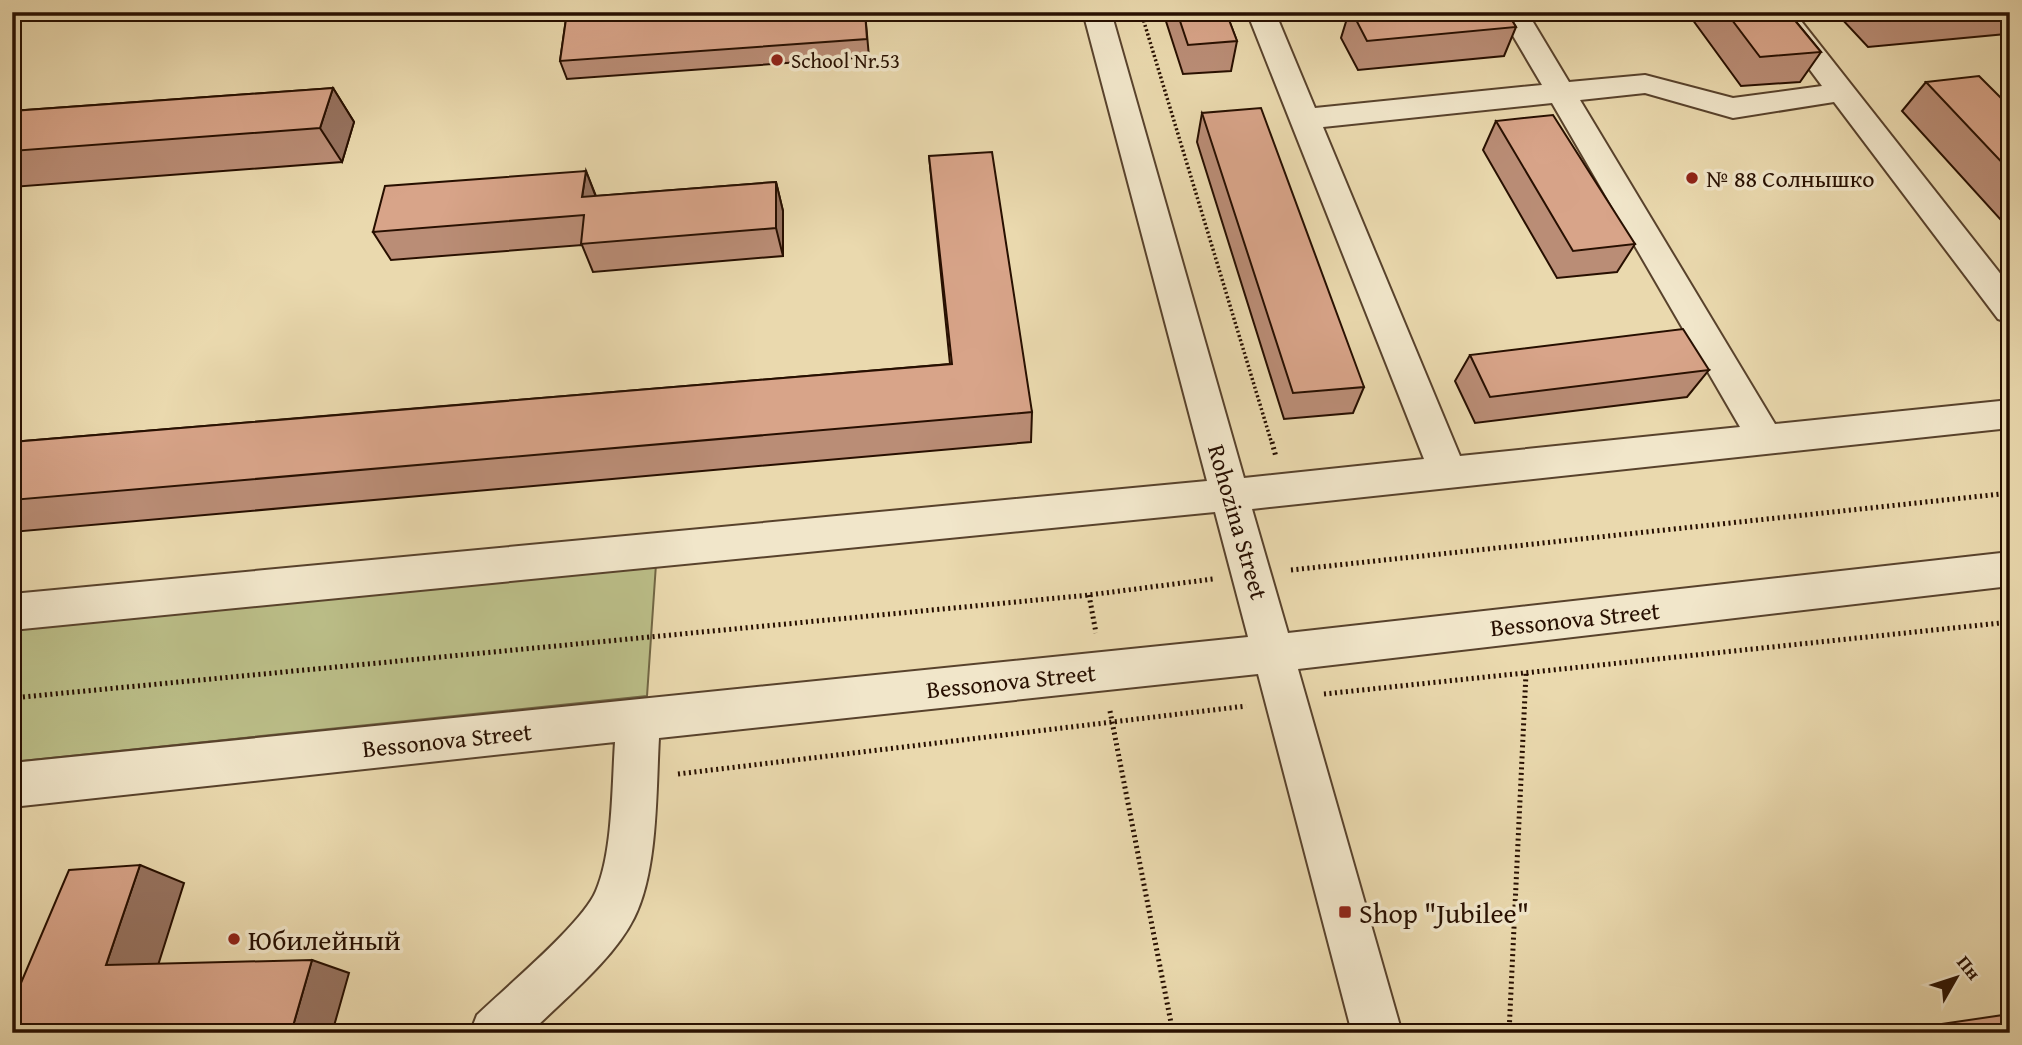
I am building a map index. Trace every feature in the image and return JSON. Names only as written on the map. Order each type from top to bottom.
[{"type":"street","name":"Rohozina Street","points":[[1097,12],[1275,653],[1377,1033]]},
{"type":"street","points":[[1261,12],[1448,473]]},
{"type":"street","points":[[1513,12],[1766,440]]},
{"type":"street","points":[[1780,12],[2010,310]]},
{"type":"street","points":[[1305,119],[1645,84],[1733,108],[1842,92]]},
{"type":"street","points":[[12,612],[1286,490],[2010,414]]},
{"type":"street","name":"Bessonova Street","points":[[12,785],[1275,653],[2010,569]]},
{"type":"street","points":[[495,1033],[590,939],[617,903],[632,834],[638,720]]},
{"type":"path","points":[[1141,12],[1286,490]]},
{"type":"path","points":[[12,698],[1089,595],[2010,493]]},
{"type":"path","points":[[1089,595],[1173,1033]]},
{"type":"path","points":[[1509,1033],[1526,673]]},
{"type":"green space","points":[[656,564],[647,696],[12,762],[12,626]]},
{"type":"building","points":[[567,12],[628,12],[628,17],[699,12],[865,12],[867,39],[560,61]]},
{"type":"building","points":[[1177,12],[1226,12],[1237,41],[1188,45]]},
{"type":"building","points":[[1352,12],[1507,12],[1516,27],[1367,41]]},
{"type":"building","points":[[1726,12],[1788,12],[1821,52],[1760,57]]},
{"type":"building","points":[[1884,12],[1949,12],[1889,18]]},
{"type":"building","points":[[1979,76],[2010,107],[2010,171],[1926,82]]},
{"type":"building","points":[[333,88],[320,128],[12,151],[12,111]]},
{"type":"building","points":[[1261,108],[1364,387],[1293,393],[1202,113]]},
{"type":"building","points":[[1553,115],[1635,244],[1573,251],[1496,121]]},
{"type":"building","points":[[992,152],[1032,412],[12,500],[12,442],[952,364],[929,156]]},
{"type":"building","points":[[586,171],[582,197],[776,182],[776,228],[581,244],[584,215],[373,232],[385,186]]},
{"type":"building","points":[[1683,329],[1709,370],[1490,397],[1470,355]]},
{"type":"building","points":[[140,865],[106,965],[312,960],[291,1033],[12,1033],[12,1004],[69,870]]},
{"type":"building","points":[[2010,1014],[2010,1033],[1880,1033]]},
{"type":"place","name":"School Nr.53","points":[[777,60]]},
{"type":"place","name":"№ 88 Солнышко","points":[[1692,178]]},
{"type":"place","name":"Shop \"Jubilee\"","points":[[1345,912]]},
{"type":"place","name":"Юбилейный","points":[[234,939]]}]
